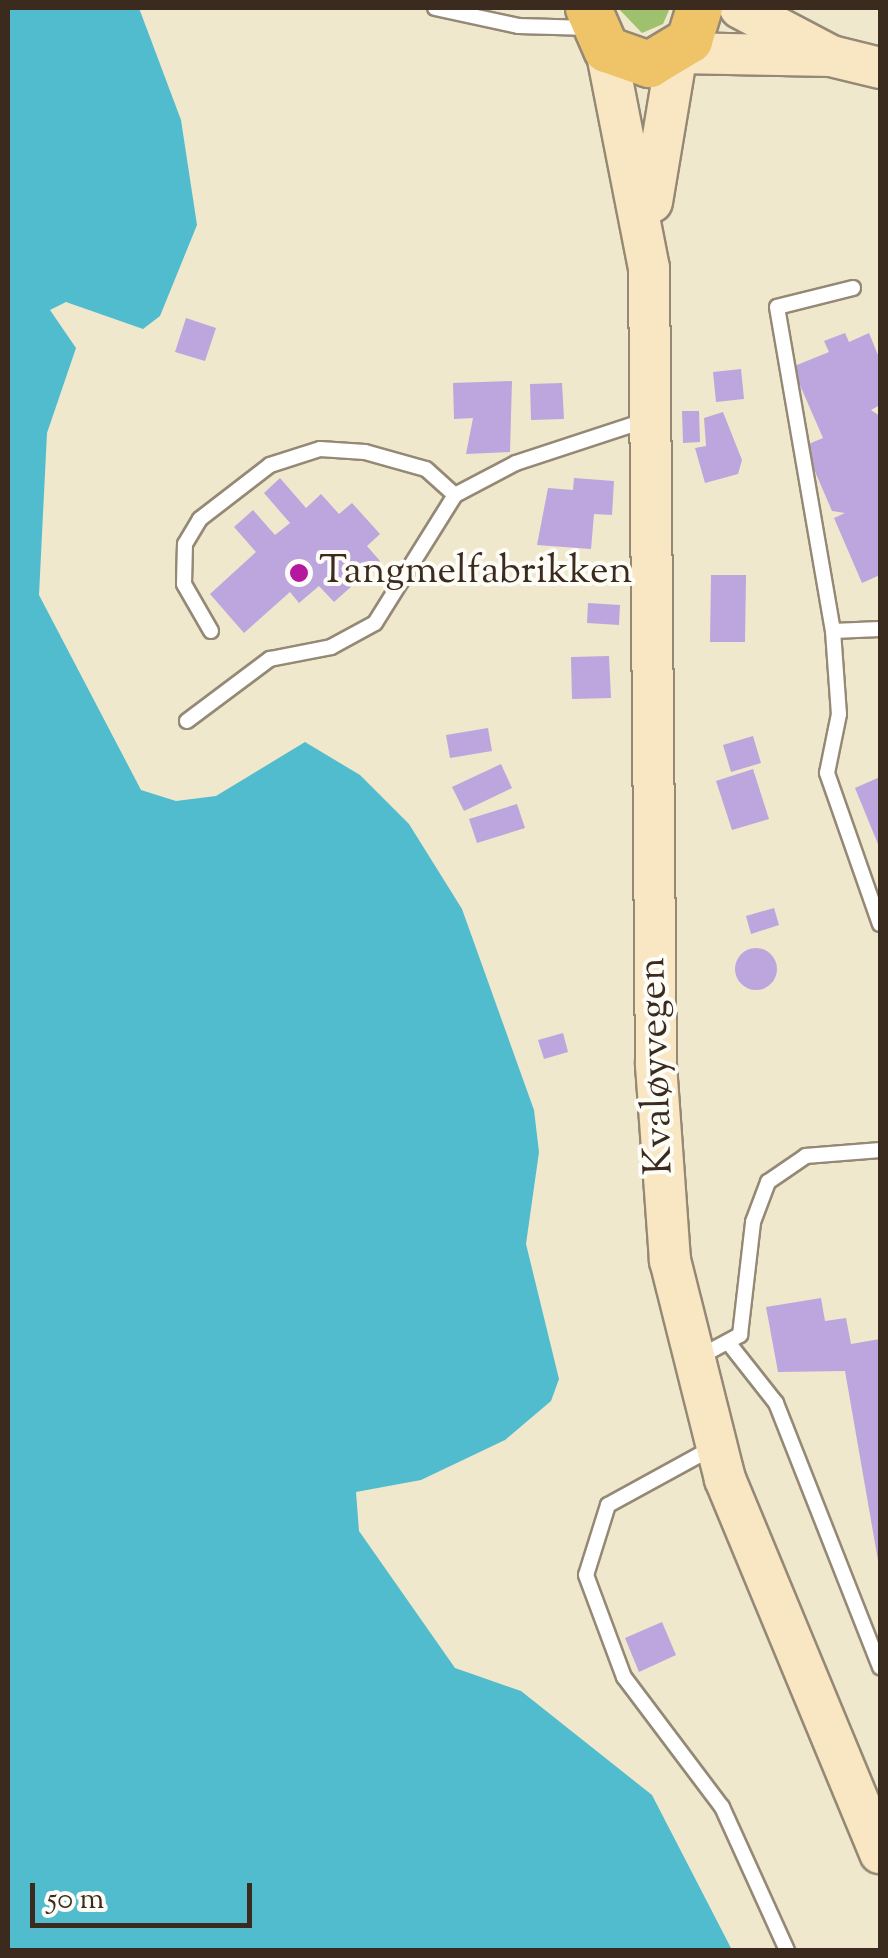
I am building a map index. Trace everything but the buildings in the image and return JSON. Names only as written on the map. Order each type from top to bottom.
[{"type":"main road","points":[[595,28],[648,64],[677,53],[700,8]]},
{"type":"street","points":[[740,8],[831,56]]},
{"type":"street","name":"Kvaløyvegen","points":[[595,28],[647,241]]},
{"type":"street","name":"Kvaløyvegen","points":[[677,53],[647,241],[656,1066],[664,1212],[688,1360],[714,1446],[880,1853]]},
{"type":"street","points":[[677,53],[831,56],[880,68]]},
{"type":"lane","points":[[435,8],[518,26],[595,28]]},
{"type":"lane","points":[[853,288],[777,307],[833,631],[839,714],[827,773],[880,924]]},
{"type":"lane","points":[[187,721],[270,659],[331,646],[375,623],[455,495],[516,463],[650,419]]},
{"type":"lane","points":[[212,631],[184,584],[185,544],[200,519],[270,465],[320,449],[365,452],[426,469],[455,495]]},
{"type":"lane","points":[[833,631],[880,628]]},
{"type":"lane","points":[[688,1360],[730,1346],[750,1300],[753,1222],[768,1182],[806,1156],[880,1150]]},
{"type":"lane","points":[[730,1346],[776,1403],[880,1668]]},
{"type":"lane","points":[[714,1446],[608,1505],[586,1575],[624,1677],[722,1807],[787,1950]]},
{"type":"green space","points":[[618,8],[670,8],[663,24],[642,33]]},
{"type":"water","points":[[8,8],[139,8],[181,120],[197,225],[160,316],[143,329],[66,302],[50,310],[76,348],[47,433],[39,595],[141,790],[176,801],[216,796],[305,742],[360,775],[409,824],[462,909],[534,1110],[539,1152],[526,1244],[559,1379],[551,1401],[505,1440],[421,1480],[356,1492],[359,1531],[455,1668],[521,1691],[652,1795],[732,1950],[8,1950]]},
{"type":"place","name":"Tangmelfabrikken","points":[[299,573]]}]
